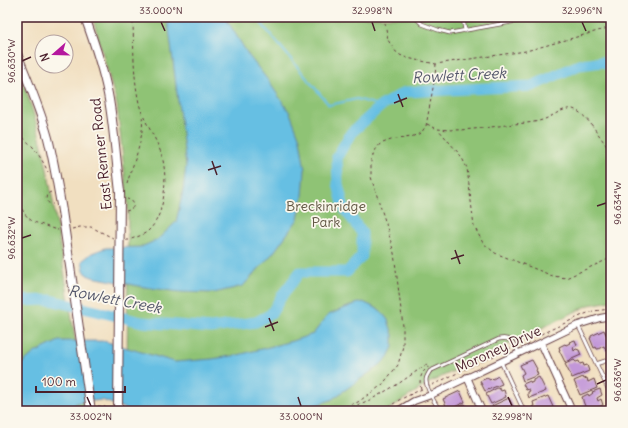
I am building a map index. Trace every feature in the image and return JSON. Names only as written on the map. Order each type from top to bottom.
[{"type":"main road","name":"East Renner Road","points":[[85,17],[102,69],[108,94],[114,126],[117,167],[123,195],[118,411]]},
{"type":"main road","points":[[17,54],[35,98],[48,137],[53,160],[62,211],[91,411]]},
{"type":"street","name":"Moroney Drive","points":[[398,411],[414,401],[431,395],[578,326],[600,318],[611,316]]},
{"type":"street","points":[[541,343],[572,411]]},
{"type":"street","points":[[467,377],[482,411]]},
{"type":"lane","points":[[415,17],[422,24],[450,33],[540,17]]},
{"type":"lane","points":[[448,17],[464,17],[464,31]]},
{"type":"lane","points":[[578,326],[611,395]]},
{"type":"lane","points":[[440,411],[426,382],[430,371],[502,338],[509,339],[514,343],[519,353]]},
{"type":"lane","points":[[596,364],[611,359]]},
{"type":"lane","points":[[501,362],[524,411]]},
{"type":"path","points":[[348,17],[357,17]]},
{"type":"path","points":[[384,17],[388,40],[394,50],[407,58],[436,64],[526,51],[591,34],[611,27]]},
{"type":"path","points":[[334,411],[358,402],[382,385],[398,365],[403,346],[403,326],[394,253],[371,177],[371,162],[374,152],[380,144],[392,140],[411,137],[421,133],[426,126],[436,64]]},
{"type":"path","points":[[427,124],[438,129],[445,130],[482,128],[544,120],[564,110],[572,109],[582,114],[611,150]]},
{"type":"path","points":[[127,184],[142,133],[142,113]]},
{"type":"path","points":[[17,127],[25,140],[39,155],[48,174]]},
{"type":"path","points":[[438,129],[461,156],[467,168],[474,226],[483,243],[495,253],[553,276],[566,278],[611,258]]},
{"type":"path","points":[[17,152],[17,187]]},
{"type":"path","points":[[54,192],[47,194],[46,200],[49,203],[55,204]]},
{"type":"path","points":[[123,195],[133,203],[132,209],[125,211]]},
{"type":"path","points":[[383,411],[399,400],[589,312],[611,308]]},
{"type":"path","points":[[345,406],[350,408],[372,399],[398,384],[427,364],[428,367],[422,373],[420,380],[421,390]]},
{"type":"green space","name":"Breckinridge Park","points":[[92,17],[611,17],[611,301],[589,305],[429,383],[386,411],[127,411],[128,204],[117,105]]},
{"type":"green space","points":[[17,67],[33,111],[49,178],[86,411],[17,411]]},
{"type":"water","points":[[166,17],[225,17],[249,56],[290,113],[300,139],[305,170],[303,196],[298,219],[274,252],[243,286],[214,293],[179,292],[92,277],[87,275],[82,261],[92,253],[105,248],[141,247],[157,240],[176,222],[183,191],[186,166],[169,29]]},
{"type":"water","points":[[363,302],[380,310],[388,320],[393,335],[393,347],[388,357],[380,365],[331,400],[313,406],[274,411],[131,411],[102,400],[76,403],[68,411],[17,411],[17,368],[34,353],[59,341],[104,341],[175,362],[212,359],[238,355],[313,334],[328,315]]},
{"type":"building","points":[[604,330],[611,346],[611,348],[606,351],[604,346],[598,349],[596,347],[594,348],[590,338],[591,336]]},
{"type":"building","points":[[611,330],[611,343],[606,332]]},
{"type":"building","points":[[575,340],[577,345],[573,347],[574,351],[576,349],[579,350],[581,355],[565,362],[559,347]]},
{"type":"building","points":[[532,360],[537,369],[538,375],[523,381],[521,375],[524,373],[520,365]]},
{"type":"building","points":[[574,360],[576,362],[579,361],[580,364],[583,363],[584,366],[587,365],[589,371],[572,378],[565,364]]},
{"type":"building","points":[[498,376],[502,384],[485,391],[480,381],[487,378],[490,380]]},
{"type":"building","points":[[539,377],[546,391],[529,398],[528,392],[530,391],[529,389],[526,390],[523,384],[530,381],[531,383]]},
{"type":"building","points":[[583,377],[584,379],[587,378],[588,382],[594,379],[597,388],[580,395],[574,381]]},
{"type":"building","points":[[497,388],[501,391],[504,390],[506,397],[491,404],[486,394]]},
{"type":"building","points":[[600,389],[602,395],[597,398],[598,401],[601,399],[603,405],[587,411],[582,397],[588,394],[589,396],[593,393],[592,392]]},
{"type":"building","points":[[460,391],[465,402],[448,410],[443,399]]},
{"type":"building","points":[[548,396],[553,410],[534,411],[532,407],[534,406],[533,402]]},
{"type":"building","points":[[509,398],[514,408],[508,411],[494,411],[492,406]]},
{"type":"building","points":[[465,404],[469,411],[450,411]]},
{"type":"waterway","points":[[256,17],[329,105],[357,99],[381,106]]},
{"type":"waterway","name":"Rowlett Creek","points":[[17,301],[50,300],[142,322],[211,328],[256,322],[271,314],[283,294],[300,272],[347,272],[362,256],[362,233],[344,208],[338,184],[337,157],[351,133],[381,106],[405,92],[532,86],[579,65],[602,62],[611,66]]}]
